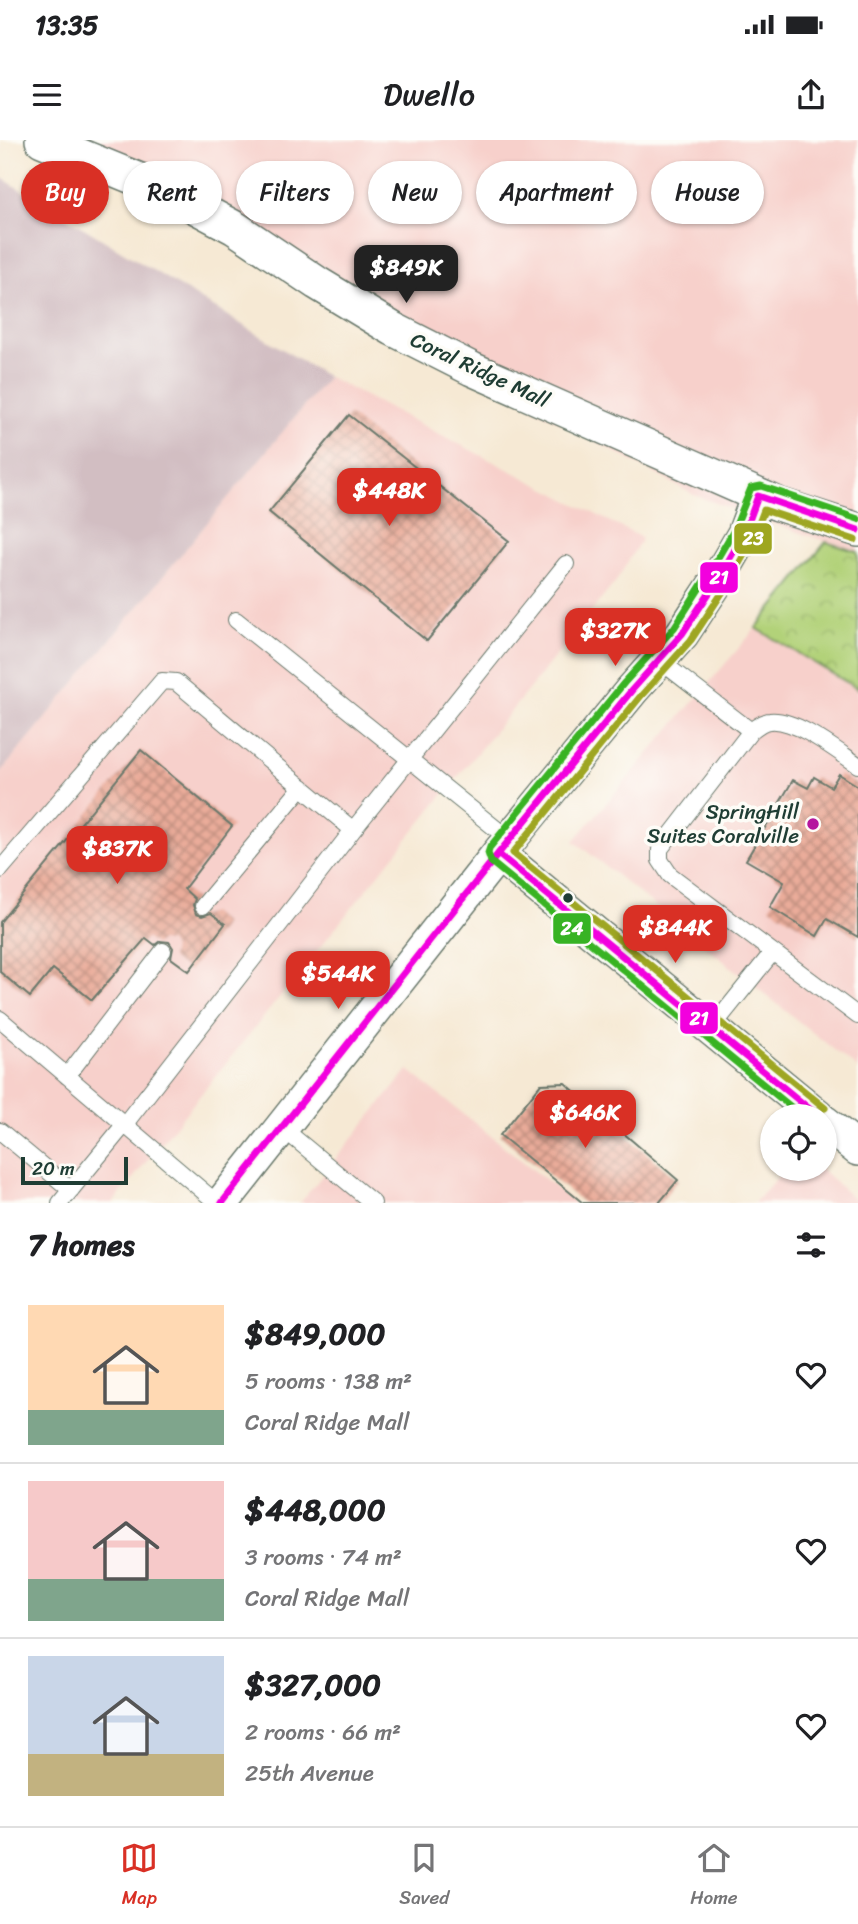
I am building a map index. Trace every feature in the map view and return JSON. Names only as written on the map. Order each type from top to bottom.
[{"type":"street","name":"Coral Ridge Mall","points":[[42,140],[174,196],[235,228],[317,283],[393,329],[472,369],[758,496],[858,530]]},
{"type":"street","points":[[219,1203],[504,847],[682,634],[744,534],[758,496]]},
{"type":"street","points":[[504,847],[710,1029],[803,1104]]},
{"type":"street","points":[[837,1132],[858,1149]]},
{"type":"lane","points":[[0,1130],[66,1196],[566,564]]},
{"type":"lane","points":[[236,620],[410,759],[504,847]]},
{"type":"lane","points":[[659,660],[751,731]]},
{"type":"lane","points":[[0,870],[162,681],[176,682],[353,830]]},
{"type":"lane","points":[[858,765],[811,734],[785,722],[768,720],[751,731],[660,849],[660,860],[670,875],[858,1016]]},
{"type":"lane","points":[[203,906],[302,787]]},
{"type":"lane","points":[[67,1076],[163,951]]},
{"type":"lane","points":[[710,1029],[772,953]]},
{"type":"lane","points":[[0,1019],[219,1203]]},
{"type":"lane","points":[[281,1127],[373,1203]]},
{"type":"shaded area","points":[[42,140],[858,140],[858,552],[694,495],[196,224],[222,224],[222,161],[123,161],[123,184],[109,176],[109,161],[81,161]]},
{"type":"shaded area","points":[[0,177],[21,190],[21,224],[77,224],[328,377],[0,773]]},
{"type":"shaded area","points":[[328,377],[642,538],[617,580],[113,1203],[0,1203],[0,773]]},
{"type":"shaded area","points":[[756,628],[858,689],[858,1069],[574,841]]},
{"type":"shaded area","points":[[408,1070],[575,1203],[300,1203]]},
{"type":"shaded area","points":[[774,1181],[834,1181],[858,1203],[754,1203]]},
{"type":"green space","points":[[826,542],[858,552],[858,689],[756,628]]},
{"type":"building","points":[[349,415],[509,541],[427,641],[269,512]]},
{"type":"building","points":[[141,750],[232,826],[184,889],[195,899],[193,905],[196,914],[202,916],[211,913],[225,924],[189,971],[171,958],[173,948],[169,942],[160,941],[155,945],[146,938],[92,1000],[53,969],[30,997],[0,972],[0,922]]},
{"type":"building","name":"SpringHill Suites Coralville","points":[[839,774],[858,786],[858,937],[827,919],[817,936],[770,907],[784,882],[746,860],[793,780],[808,788],[814,777],[831,787]]},
{"type":"building","points":[[565,1083],[678,1180],[659,1203],[583,1203],[500,1135],[541,1084]]},
{"type":"transit line","name":"24","points":[[787,1104],[491,862],[488,853],[490,847],[624,683],[674,628],[734,530],[751,488],[761,486],[858,519]]},
{"type":"transit line","name":"21","points":[[222,1203],[498,854],[632,690],[682,634],[744,534],[758,496],[858,530]]},
{"type":"transit line","name":"23","points":[[820,1104],[513,853],[640,697],[691,640],[753,539],[764,510],[855,540]]},
{"type":"transit line","name":"21","points":[[498,854],[803,1104]]},
{"type":"place","name":"SpringHill Suites Coralville","points":[[813,824]]}]
